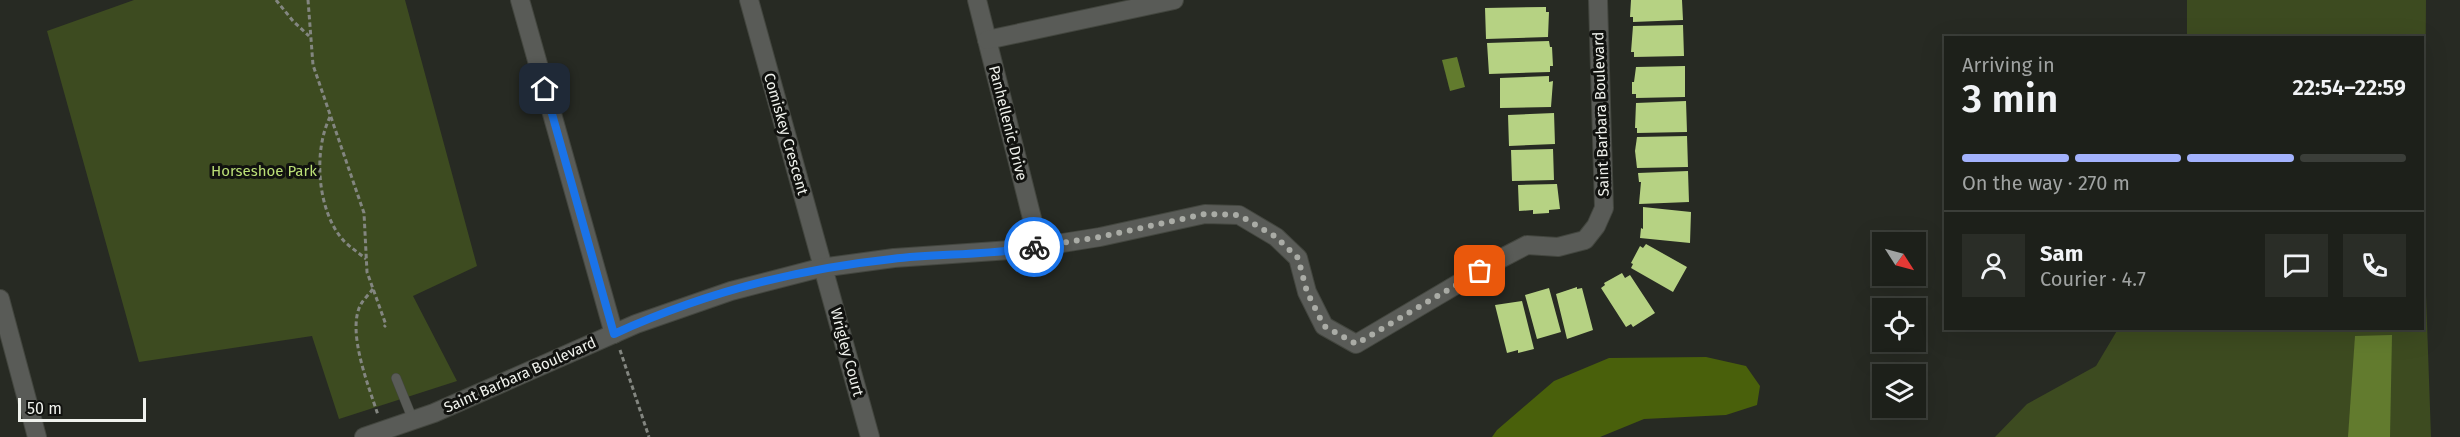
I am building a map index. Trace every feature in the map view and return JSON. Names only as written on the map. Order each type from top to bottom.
[{"type":"street","points":[[520,0],[614,334]]},
{"type":"street","name":"Comiskey Crescent","points":[[749,0],[823,268]]},
{"type":"street","name":"Panhellenic Drive","points":[[977,0],[1039,246]]},
{"type":"street","points":[[987,40],[1174,0]]},
{"type":"street","name":"Saint Barbara Boulevard","points":[[364,437],[413,420],[636,324],[731,291],[823,268],[894,258],[1039,246],[1100,237],[1205,214],[1239,215],[1276,237],[1298,258],[1307,292],[1324,326],[1356,344],[1500,259],[1527,246],[1558,247],[1585,240],[1596,226],[1604,208],[1598,0]]},
{"type":"street","name":"Wrigley Court","points":[[823,268],[870,437]]},
{"type":"street","points":[[0,299],[37,437]]},
{"type":"lane","points":[[396,378],[413,420]]},
{"type":"path","points":[[276,0],[309,36]]},
{"type":"path","points":[[308,0],[313,65],[364,213],[367,272],[386,325],[384,327]]},
{"type":"path","points":[[330,116],[322,132],[318,156],[324,206],[343,240],[366,259]]},
{"type":"path","points":[[373,290],[360,305],[356,323],[360,356],[382,431]]},
{"type":"path","points":[[614,334],[649,437]]},
{"type":"green space","name":"Horseshoe Park","points":[[134,0],[405,0],[477,266],[413,296],[457,381],[339,419],[312,336],[139,362],[47,31]]},
{"type":"green space","points":[[2187,0],[2426,0],[2424,237],[2424,36],[2187,36]]},
{"type":"green space","points":[[2424,237],[2431,437],[1995,437],[2027,404],[2096,366],[2117,330],[2424,330]]},
{"type":"shaded area","points":[[1457,57],[1465,87],[1450,91],[1442,60]]},
{"type":"shaded area","points":[[2392,335],[2390,437],[2348,437],[2355,336]]},
{"type":"shaded area","points":[[1706,357],[1746,366],[1760,386],[1757,405],[1726,415],[1644,419],[1600,437],[1492,437],[1497,430],[1554,381],[1609,358]]},
{"type":"building","points":[[1631,0],[1682,0],[1683,20],[1633,22],[1633,17],[1630,17]]},
{"type":"building","points":[[1546,7],[1546,12],[1549,12],[1548,37],[1486,39],[1485,8]]},
{"type":"building","points":[[1683,25],[1684,56],[1634,57],[1634,52],[1631,52],[1633,26]]},
{"type":"building","points":[[1549,41],[1552,47],[1553,66],[1550,66],[1550,72],[1489,74],[1487,43]]},
{"type":"building","points":[[1685,66],[1685,97],[1636,98],[1636,94],[1632,94],[1636,67]]},
{"type":"building","points":[[1549,76],[1549,82],[1553,81],[1551,107],[1500,108],[1500,78]]},
{"type":"building","points":[[1686,101],[1687,132],[1637,133],[1637,128],[1635,128],[1636,103]]},
{"type":"building","points":[[1554,113],[1555,144],[1509,146],[1508,115]]},
{"type":"building","points":[[1687,136],[1688,167],[1637,168],[1635,151],[1637,137]]},
{"type":"building","points":[[1553,149],[1554,180],[1512,181],[1511,150]]},
{"type":"building","points":[[1688,171],[1689,202],[1639,204],[1641,182],[1639,182],[1638,173]]},
{"type":"building","points":[[1557,184],[1560,209],[1549,210],[1549,213],[1533,214],[1533,210],[1519,211],[1518,185]]},
{"type":"building","points":[[1643,207],[1691,212],[1690,243],[1640,238],[1641,228],[1643,229]]},
{"type":"building","points":[[1646,244],[1687,267],[1673,292],[1631,268],[1633,264],[1631,263],[1640,246],[1643,248]]},
{"type":"building","points":[[1622,273],[1625,278],[1630,275],[1655,313],[1633,327],[1631,324],[1626,327],[1601,288],[1605,285],[1604,283]]},
{"type":"building","points":[[1577,287],[1577,289],[1582,288],[1593,330],[1567,339],[1556,294]]},
{"type":"building","points":[[1549,288],[1561,332],[1537,339],[1525,295]]},
{"type":"building","points":[[1522,301],[1534,349],[1507,353],[1495,305]]},
{"type":"way so far","points":[[1034,247],[1100,237],[1205,214],[1239,215],[1276,237],[1298,258],[1307,292],[1324,326],[1356,344],[1480,271]]},
{"type":"route","points":[[545,89],[614,334],[731,291],[820,268],[894,258],[1034,247]]}]
